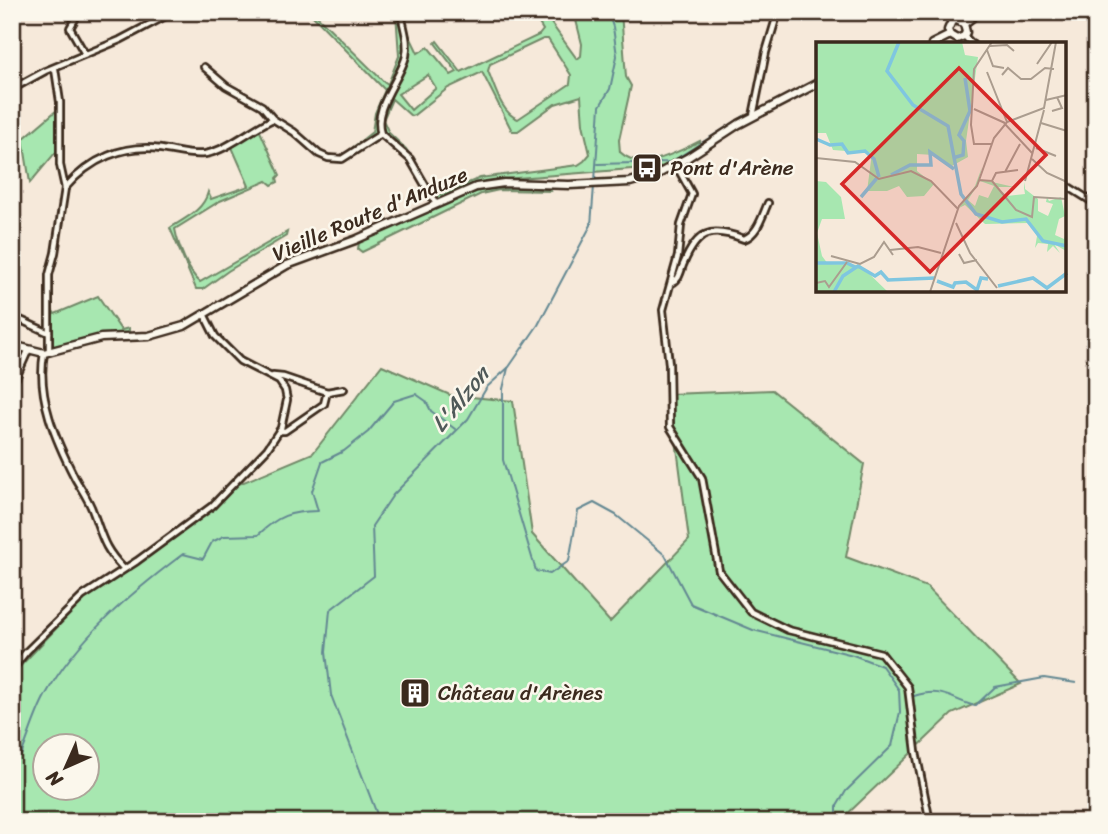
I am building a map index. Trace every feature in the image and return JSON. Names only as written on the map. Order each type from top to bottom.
[{"type":"street","points":[[79,12],[70,28],[85,54]]},
{"type":"street","points":[[12,78],[14,88],[45,71],[120,40],[173,12]]},
{"type":"street","points":[[401,12],[407,39],[406,54],[380,115],[379,125],[381,134],[410,159],[436,204]]},
{"type":"street","points":[[753,116],[766,52],[778,12]]},
{"type":"street","points":[[964,24],[979,12]]},
{"type":"street","points":[[957,20],[964,24],[964,36],[957,39],[950,35],[948,30],[953,22],[957,20]]},
{"type":"street","points":[[936,42],[950,35]]},
{"type":"street","points":[[964,36],[970,42]]},
{"type":"street","points":[[204,67],[226,86],[262,106],[273,119],[323,156],[335,159],[350,155],[381,134]]},
{"type":"street","points":[[55,69],[60,102],[60,165],[65,188],[49,275],[49,333],[42,386],[51,423],[93,511],[104,545],[110,556],[123,568]]},
{"type":"street","name":"Vieille Route d'Anduze","points":[[12,345],[28,351],[47,353],[101,338],[149,336],[167,332],[184,326],[288,265],[355,240],[476,187],[504,183],[569,185],[629,182],[650,177],[676,165],[753,116],[816,84]]},
{"type":"street","points":[[65,188],[87,168],[115,152],[149,148],[191,154],[209,153],[273,119]]},
{"type":"street","points":[[676,165],[691,189],[692,200],[681,225],[678,256],[665,301],[663,320],[669,364],[670,427],[702,478],[719,571],[751,612],[788,630],[881,653],[908,687],[916,752],[930,822]]},
{"type":"street","points":[[1066,185],[1096,204]]},
{"type":"street","points":[[672,283],[678,278],[690,249],[700,237],[719,232],[733,233],[744,239],[752,236],[768,203]]},
{"type":"street","points":[[204,314],[215,337],[248,366],[327,392],[344,389]]},
{"type":"street","points":[[12,316],[49,333]]},
{"type":"street","points":[[12,387],[28,351]]},
{"type":"street","points":[[12,669],[74,604],[212,506],[267,449],[280,431],[287,400],[285,390],[272,376]]},
{"type":"street","points":[[280,431],[285,431],[324,404],[327,392]]},
{"type":"green space","points":[[309,12],[313,12],[388,84],[399,56],[396,12],[403,12],[404,24],[418,53],[428,47],[451,75],[457,72],[435,43],[437,41],[461,72],[539,35],[543,30],[532,12],[543,12],[577,59],[581,56],[582,44],[574,12],[621,12],[626,77],[631,86],[619,140],[620,152],[629,158],[649,161],[700,141],[700,147],[670,166],[504,179],[480,183],[434,202],[410,159],[381,134],[350,155],[347,152],[372,132],[375,113],[385,90]],"holes":[[[548,39],[571,75],[570,84],[518,119],[507,111],[499,99],[488,71],[490,64]],[[482,72],[512,131],[518,131],[555,104],[581,96],[583,124],[590,154],[578,165],[480,178],[437,196],[406,149],[389,133],[383,120],[392,99],[411,116],[448,88]],[[428,75],[436,88],[411,110],[398,94]]]},
{"type":"green space","points":[[57,110],[56,152],[30,183],[23,139]]},
{"type":"green space","points":[[259,129],[280,175],[278,182],[272,185],[267,181],[220,201],[175,229],[176,235],[188,265],[200,282],[287,232],[286,236],[203,289],[196,289],[170,228],[198,209],[208,192],[211,199],[249,186],[231,145]]},
{"type":"green space","points":[[505,186],[551,191],[499,190],[481,194],[362,252],[358,249],[359,242],[430,209],[468,194]]},
{"type":"green space","points":[[53,288],[52,309],[55,314],[98,296],[121,330],[129,328],[129,334],[109,334],[50,348],[50,290]]},
{"type":"green space","points":[[382,365],[450,395],[513,401],[532,534],[610,622],[689,540],[670,394],[772,390],[864,464],[846,557],[927,587],[1021,684],[952,714],[839,822],[12,822],[12,675],[86,597],[180,531],[234,486],[313,453]]},
{"type":"waterway","name":"L'Alzon","points":[[595,181],[600,106],[610,89],[617,56],[608,12]]},
{"type":"waterway","points":[[598,164],[671,162],[744,116]]},
{"type":"waterway","name":"L'Alzon","points":[[380,822],[331,695],[326,652],[330,610],[374,576],[372,526],[393,495],[468,419],[487,387],[509,367],[538,325],[591,225],[594,186]]},
{"type":"waterway","points":[[508,368],[503,389],[503,460],[536,571],[550,574],[569,561],[578,511],[594,503],[616,515],[665,555],[691,604],[753,630],[853,655],[882,666],[899,690],[900,712],[892,746],[846,791],[837,806],[837,822]]},
{"type":"waterway","points":[[21,755],[45,696],[73,655],[106,618],[183,554],[203,559],[212,542],[224,536],[258,535],[285,516],[318,511],[312,491],[322,462],[344,451],[368,432],[394,401],[416,394],[426,401],[431,411],[455,429]]},
{"type":"waterway","points":[[914,696],[940,693],[975,706],[995,687],[1044,678],[1076,683]]},
{"type":"place","name":"Pont d'Arène","points":[[647,168]]},
{"type":"place","name":"Château d'Arènes","points":[[415,693]]}]
